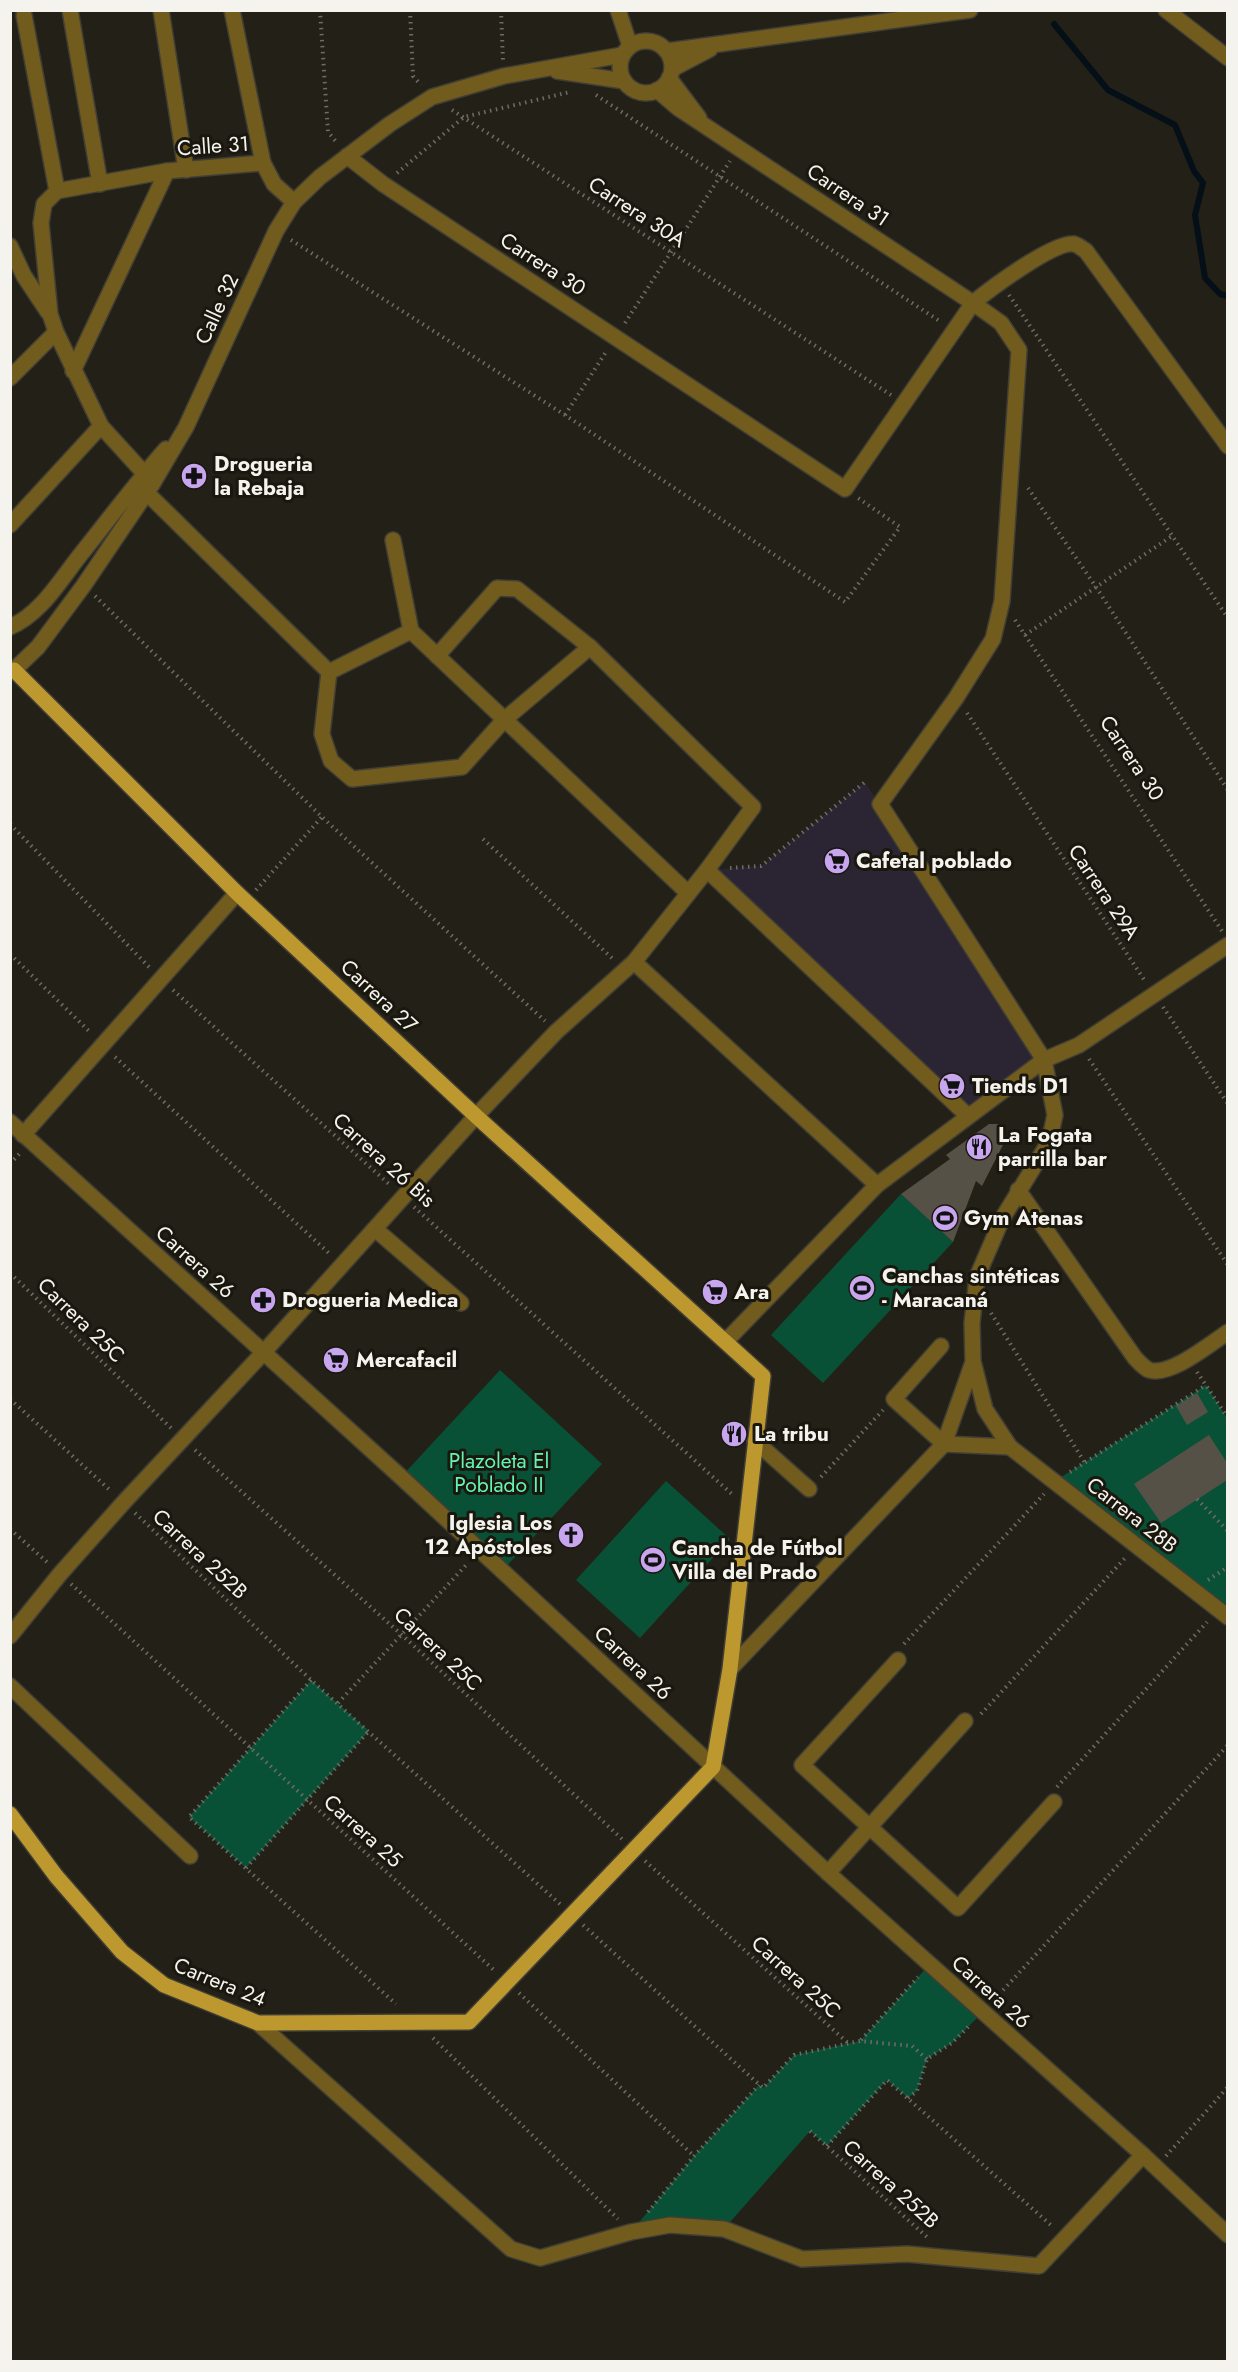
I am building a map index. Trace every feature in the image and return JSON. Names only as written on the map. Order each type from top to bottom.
[{"type":"main road","name":"Carrera 27","points":[[13,671],[241,897],[476,1116],[763,1376],[755,1442]]},
{"type":"main road","points":[[713,1767],[730,1669],[755,1442]]},
{"type":"main road","name":"Carrera 24","points":[[10,1814],[56,1876],[122,1952],[164,1985],[258,2023],[469,2022],[713,1767]]},
{"type":"street","points":[[70,10],[100,184]]},
{"type":"street","points":[[161,10],[186,170]]},
{"type":"street","points":[[232,10],[263,163],[274,184],[294,202]]},
{"type":"street","points":[[667,51],[970,10]]},
{"type":"street","points":[[1166,10],[1227,58]]},
{"type":"street","points":[[24,15],[57,191],[44,204],[41,223],[50,314],[73,371],[101,426],[148,483],[329,672]]},
{"type":"street","points":[[619,15],[630,48]]},
{"type":"street","points":[[671,74],[667,51],[655,42],[630,48],[620,64],[624,81],[639,92],[648,93],[657,90],[671,74],[730,41]]},
{"type":"street","name":"Calle 32","points":[[13,671],[38,647],[84,585],[186,427],[276,231],[294,202],[347,156],[432,97],[504,76],[630,48]]},
{"type":"street","name":"Calle 32","points":[[543,69],[624,81]]},
{"type":"street","name":"Carrera 31","points":[[671,74],[701,121]]},
{"type":"street","name":"Carrera 31","points":[[657,90],[678,108],[701,121],[1001,323],[1019,350],[1002,601],[993,639],[956,698],[880,804],[1044,1060]]},
{"type":"street","name":"Carrera 30","points":[[347,156],[382,184],[845,489]]},
{"type":"street","name":"Calle 31","points":[[57,191],[167,171],[263,163]]},
{"type":"street","points":[[73,371],[167,171]]},
{"type":"street","points":[[845,489],[973,303],[1000,281],[1059,246],[1075,244],[1086,251],[1227,446]]},
{"type":"street","points":[[10,246],[24,276],[50,314]]},
{"type":"street","points":[[10,378],[56,332]]},
{"type":"street","points":[[10,525],[101,426]]},
{"type":"street","points":[[10,627],[23,621],[46,598],[148,483]]},
{"type":"street","points":[[393,540],[411,631],[688,893]]},
{"type":"street","points":[[10,1636],[60,1574],[124,1502],[263,1353],[476,1116],[556,1032],[629,966],[707,870],[753,807],[590,647],[517,589],[497,588],[437,656]]},
{"type":"street","points":[[329,672],[411,631]]},
{"type":"street","points":[[329,672],[322,734],[331,761],[352,779],[462,767],[504,720],[590,647]]},
{"type":"street","points":[[707,870],[968,1116]]},
{"type":"street","points":[[24,1135],[161,979],[241,897]]},
{"type":"street","points":[[726,1341],[877,1185],[1044,1060],[1079,1045],[1227,945]]},
{"type":"street","points":[[629,966],[877,1185]]},
{"type":"street","points":[[730,1669],[944,1444],[973,1362],[972,1323],[981,1268],[1018,1190],[1049,1142],[1055,1115],[1044,1060]]},
{"type":"street","name":"Carrera 26","points":[[10,1122],[480,1550],[828,1873],[1143,2156],[1227,2235]]},
{"type":"street","points":[[1018,1190],[1135,1358],[1149,1370],[1164,1371],[1189,1358],[1227,1332]]},
{"type":"street","points":[[375,1229],[461,1303]]},
{"type":"street","points":[[941,1346],[894,1399],[944,1444],[1010,1447]]},
{"type":"street","name":"Carrera 28B","points":[[973,1362],[977,1385],[986,1409],[997,1430],[1010,1447],[1223,1613]]},
{"type":"street","points":[[755,1442],[809,1490]]},
{"type":"street","points":[[899,1653],[802,1765],[958,1908],[1055,1795]]},
{"type":"street","points":[[10,1686],[190,1856]]},
{"type":"street","points":[[828,1873],[971,1719]]},
{"type":"street","points":[[258,2023],[511,2249],[540,2258],[631,2232],[670,2225],[724,2229],[802,2259],[907,2254],[1039,2266],[1143,2156]]},
{"type":"path","points":[[320,10],[328,132],[347,156]]},
{"type":"path","name":"Carrera 30A","points":[[410,10],[413,76],[432,97],[904,404]]},
{"type":"path","points":[[501,10],[504,76]]},
{"type":"path","points":[[382,184],[464,117],[575,91]]},
{"type":"path","points":[[596,94],[954,331]]},
{"type":"path","points":[[565,415],[739,147]]},
{"type":"path","points":[[276,231],[565,415],[845,602],[900,527],[845,489]]},
{"type":"path","points":[[1000,281],[1227,618]]},
{"type":"path","points":[[1012,465],[1096,587],[1227,790]]},
{"type":"path","points":[[1025,635],[1172,536]]},
{"type":"path","points":[[84,585],[322,817],[556,1032]]},
{"type":"path","name":"Carrera 30","points":[[1002,601],[1227,939]]},
{"type":"path","name":"Carrera 29A","points":[[956,698],[1227,1104]]},
{"type":"path","points":[[707,870],[761,866],[865,782]]},
{"type":"path","points":[[241,897],[322,817]]},
{"type":"path","name":"Carrera 26 Bis","points":[[10,824],[161,979],[748,1508]]},
{"type":"path","points":[[483,839],[629,966]]},
{"type":"path","points":[[10,954],[103,1045],[342,1265]]},
{"type":"path","points":[[1079,1045],[1227,1265]]},
{"type":"path","name":"Carrera 25C","points":[[10,1273],[182,1438],[402,1635],[633,1850],[848,2043]]},
{"type":"path","points":[[976,1289],[1085,1463]]},
{"type":"path","points":[[899,1653],[1055,1481],[1206,1385],[1227,1418]]},
{"type":"path","points":[[809,1490],[894,1399]]},
{"type":"path","name":"Carrera 252B","points":[[10,1400],[124,1502],[311,1680],[369,1731],[307,1800]]},
{"type":"path","points":[[1197,1499],[1227,1531]]},
{"type":"path","name":"Carrera 25","points":[[10,1529],[507,1982],[694,2156]]},
{"type":"path","points":[[971,1719],[1137,1546]]},
{"type":"path","points":[[338,1703],[480,1550]]},
{"type":"path","points":[[1055,1795],[1223,1613]]},
{"type":"path","points":[[311,1680],[189,1817],[417,2024],[631,2232],[694,2156],[794,2055],[860,2041],[912,2046],[927,2059]]},
{"type":"path","points":[[908,2098],[917,2091],[927,2059],[952,2043],[982,2013],[1227,1745]]},
{"type":"path","points":[[246,1868],[307,1800]]},
{"type":"path","points":[[860,2041],[929,1965]]},
{"type":"path","points":[[827,2146],[887,2080],[1065,2238]]},
{"type":"path","points":[[1155,2167],[1227,2087]]},
{"type":"path","name":"Carrera 252B","points":[[810,2131],[951,2258]]},
{"type":"shaded area","points":[[865,782],[1044,1060],[968,1116],[707,870],[761,866]]},
{"type":"green space","name":"Canchas sintéticas - Maracaná","points":[[901,1194],[953,1242],[823,1383],[771,1335]]},
{"type":"green space","name":"Plazoleta El Poblado II","points":[[500,1370],[602,1464],[502,1571],[401,1477]]},
{"type":"green space","points":[[1206,1385],[1227,1418],[1227,1617],[1055,1481]]},
{"type":"green space","name":"Cancha de Fútbol Villa del Prado","points":[[666,1481],[730,1539],[640,1638],[576,1580]]},
{"type":"green space","points":[[311,1680],[369,1731],[246,1868],[189,1817]]},
{"type":"green space","points":[[929,1965],[982,2013],[952,2043],[927,2059],[917,2091],[908,2098],[887,2080],[827,2146],[810,2131],[724,2229],[631,2232],[694,2156],[759,2085],[763,2088],[794,2055],[860,2041]]},
{"type":"building","name":"Gym Atenas","points":[[989,1124],[999,1124],[1005,1132],[1006,1139],[982,1186],[976,1181],[953,1242],[901,1194],[950,1159],[946,1155]]},
{"type":"building","points":[[1197,1393],[1208,1412],[1187,1425],[1176,1406]]},
{"type":"building","points":[[1209,1435],[1227,1463],[1227,1480],[1161,1523],[1134,1484]]},
{"type":"waterway","points":[[1054,24],[1108,90],[1175,125],[1194,171],[1203,183],[1195,215],[1205,278],[1220,294],[1228,296]]},
{"type":"place","name":"Drogueria la Rebaja","points":[[194,476]]},
{"type":"place","name":"Cafetal poblado","points":[[837,861]]},
{"type":"place","name":"Tiends D1","points":[[952,1086]]},
{"type":"place","name":"La Fogata parrilla bar","points":[[979,1147]]},
{"type":"place","name":"Gym Atenas","points":[[945,1218]]},
{"type":"place","name":"Canchas sintéticas - Maracaná","points":[[862,1288]]},
{"type":"place","name":"Ara","points":[[715,1292]]},
{"type":"place","name":"Drogueria Medica","points":[[263,1300]]},
{"type":"place","name":"Mercafacil","points":[[336,1360]]},
{"type":"place","name":"La tribu","points":[[734,1434]]},
{"type":"place","name":"Iglesia Los 12 Apóstoles","points":[[571,1535]]},
{"type":"place","name":"Cancha de Fútbol Villa del Prado","points":[[653,1560]]}]
